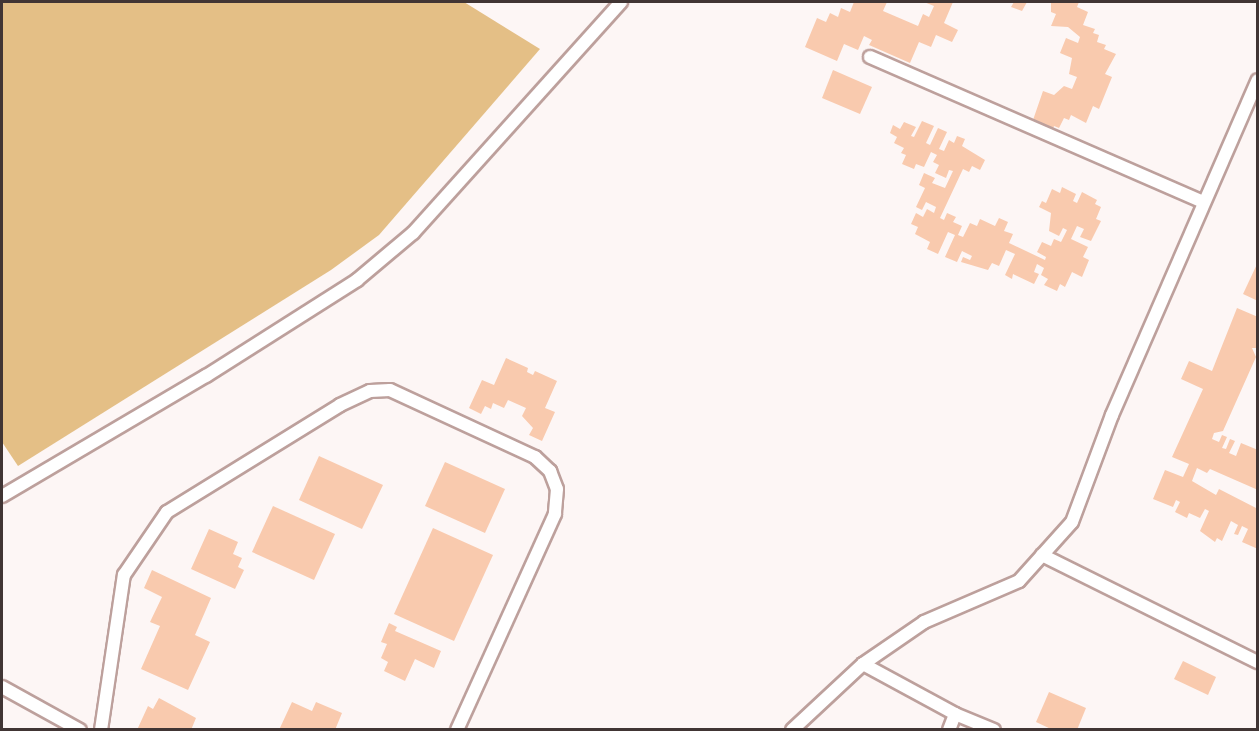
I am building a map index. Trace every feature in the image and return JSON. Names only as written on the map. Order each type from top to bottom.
[{"type":"lane","points":[[2,496],[206,376],[357,280],[413,233],[621,2]]},
{"type":"lane","points":[[870,57],[1203,202]]},
{"type":"lane","points":[[792,729],[864,664],[924,622],[1019,581],[1072,522],[1203,202],[1257,80]]},
{"type":"lane","points":[[101,729],[124,575],[167,512],[340,405],[370,391],[390,390],[535,457],[550,471],[557,489],[551,524],[457,729]]},
{"type":"lane","points":[[1042,555],[1257,662]]},
{"type":"lane","points":[[864,664],[955,714],[994,729]]},
{"type":"lane","points":[[2,687],[80,729]]},
{"type":"lane","points":[[949,729],[955,714]]},
{"type":"shaded area","points":[[2,2],[464,2],[540,49],[379,235],[331,270],[18,466],[2,442]]},
{"type":"building","points":[[854,2],[887,2],[883,11],[918,26],[923,14],[929,17],[934,6],[924,2],[953,2],[944,23],[958,30],[952,42],[936,35],[931,47],[919,42],[910,63],[869,45],[872,40],[864,36],[858,50],[844,44],[837,61],[805,47],[817,18],[826,22],[830,13],[838,17],[841,8],[850,12]]},
{"type":"building","points":[[1014,2],[1027,2],[1022,11],[1011,7]]},
{"type":"building","points":[[1051,2],[1079,2],[1077,7],[1088,12],[1083,25],[1095,29],[1093,33],[1099,35],[1097,42],[1106,45],[1104,49],[1116,54],[1105,74],[1112,77],[1099,109],[1093,106],[1086,123],[1071,115],[1069,120],[1064,118],[1059,128],[1054,126],[1053,129],[1033,120],[1043,91],[1054,95],[1064,86],[1072,89],[1077,77],[1069,74],[1072,58],[1060,53],[1066,38],[1078,43],[1080,37],[1068,27],[1051,26],[1056,14],[1051,12]]},
{"type":"building","points":[[833,70],[872,87],[860,114],[822,98]]},
{"type":"building","points":[[922,121],[934,126],[926,143],[930,145],[938,128],[947,132],[939,149],[944,151],[949,140],[954,143],[957,136],[965,139],[962,146],[985,160],[980,170],[972,166],[969,172],[963,169],[940,218],[944,220],[947,213],[956,217],[953,222],[962,226],[958,235],[963,237],[970,223],[977,226],[980,219],[995,226],[999,218],[1008,222],[1004,231],[1013,234],[1009,243],[1045,260],[1046,257],[1037,252],[1042,242],[1051,246],[1054,239],[1061,242],[1067,230],[1063,228],[1059,236],[1049,231],[1051,213],[1039,207],[1042,201],[1046,203],[1052,189],[1060,193],[1062,187],[1076,194],[1073,201],[1077,203],[1082,192],[1097,200],[1095,204],[1101,207],[1096,219],[1101,221],[1091,241],[1080,237],[1084,229],[1077,226],[1071,239],[1088,247],[1083,257],[1089,260],[1082,277],[1072,272],[1065,287],[1060,284],[1057,291],[1044,285],[1048,279],[1041,275],[1044,268],[1037,264],[1034,272],[1039,274],[1034,284],[1013,274],[1012,279],[1005,275],[1015,254],[1006,250],[999,266],[992,263],[988,270],[961,262],[963,257],[970,260],[972,256],[962,251],[957,262],[945,257],[955,235],[948,232],[938,254],[927,249],[930,242],[915,234],[918,227],[911,224],[916,213],[923,217],[927,209],[934,213],[936,207],[926,202],[922,210],[916,207],[925,188],[919,185],[924,173],[935,178],[932,183],[945,188],[953,171],[949,170],[946,178],[935,173],[939,165],[933,162],[937,155],[931,152],[924,167],[916,164],[914,169],[902,164],[906,155],[901,153],[904,148],[894,143],[897,137],[890,133],[893,125],[900,129],[904,122],[916,127],[911,136],[914,137]]},
{"type":"building","points":[[1258,262],[1258,301],[1243,294]]},
{"type":"building","points":[[1237,308],[1258,317],[1258,348],[1252,348],[1256,357],[1223,431],[1214,433],[1212,439],[1219,442],[1222,435],[1227,437],[1222,448],[1226,449],[1230,439],[1235,441],[1229,453],[1236,456],[1241,443],[1258,450],[1258,490],[1210,469],[1207,473],[1197,468],[1192,481],[1216,495],[1219,489],[1258,509],[1258,549],[1242,542],[1248,529],[1242,526],[1238,535],[1234,534],[1238,525],[1231,521],[1222,541],[1217,538],[1215,542],[1200,531],[1209,511],[1205,509],[1200,518],[1189,513],[1187,518],[1175,512],[1180,502],[1176,500],[1173,507],[1153,499],[1165,470],[1183,477],[1189,464],[1172,457],[1203,389],[1181,379],[1189,361],[1212,371]]},
{"type":"building","points":[[506,358],[528,368],[527,372],[533,375],[535,371],[557,381],[545,408],[555,412],[542,441],[529,435],[533,428],[522,416],[526,408],[508,400],[504,408],[493,403],[491,409],[485,406],[481,414],[469,408],[482,380],[494,385]]},
{"type":"building","points":[[319,456],[383,485],[362,529],[299,500]]},
{"type":"building","points":[[445,462],[505,489],[485,533],[425,506]]},
{"type":"building","points":[[273,506],[335,534],[314,580],[252,552]]},
{"type":"building","points":[[433,528],[493,555],[454,641],[394,614]]},
{"type":"building","points":[[209,529],[238,542],[233,554],[242,558],[238,567],[244,570],[235,589],[191,569]]},
{"type":"building","points":[[152,570],[211,598],[195,635],[210,642],[188,690],[141,669],[160,626],[150,622],[162,597],[144,588]]},
{"type":"building","points":[[389,623],[397,627],[395,631],[441,651],[434,668],[415,659],[405,681],[384,671],[388,662],[381,658],[387,644],[381,642]]},
{"type":"building","points":[[1183,661],[1216,677],[1208,695],[1174,679]]},
{"type":"building","points":[[1049,692],[1086,708],[1077,730],[1053,730],[1036,722]]},
{"type":"building","points":[[159,698],[196,718],[191,730],[137,730],[148,706],[153,709]]},
{"type":"building","points":[[292,702],[312,711],[316,702],[342,713],[335,730],[279,730]]}]
